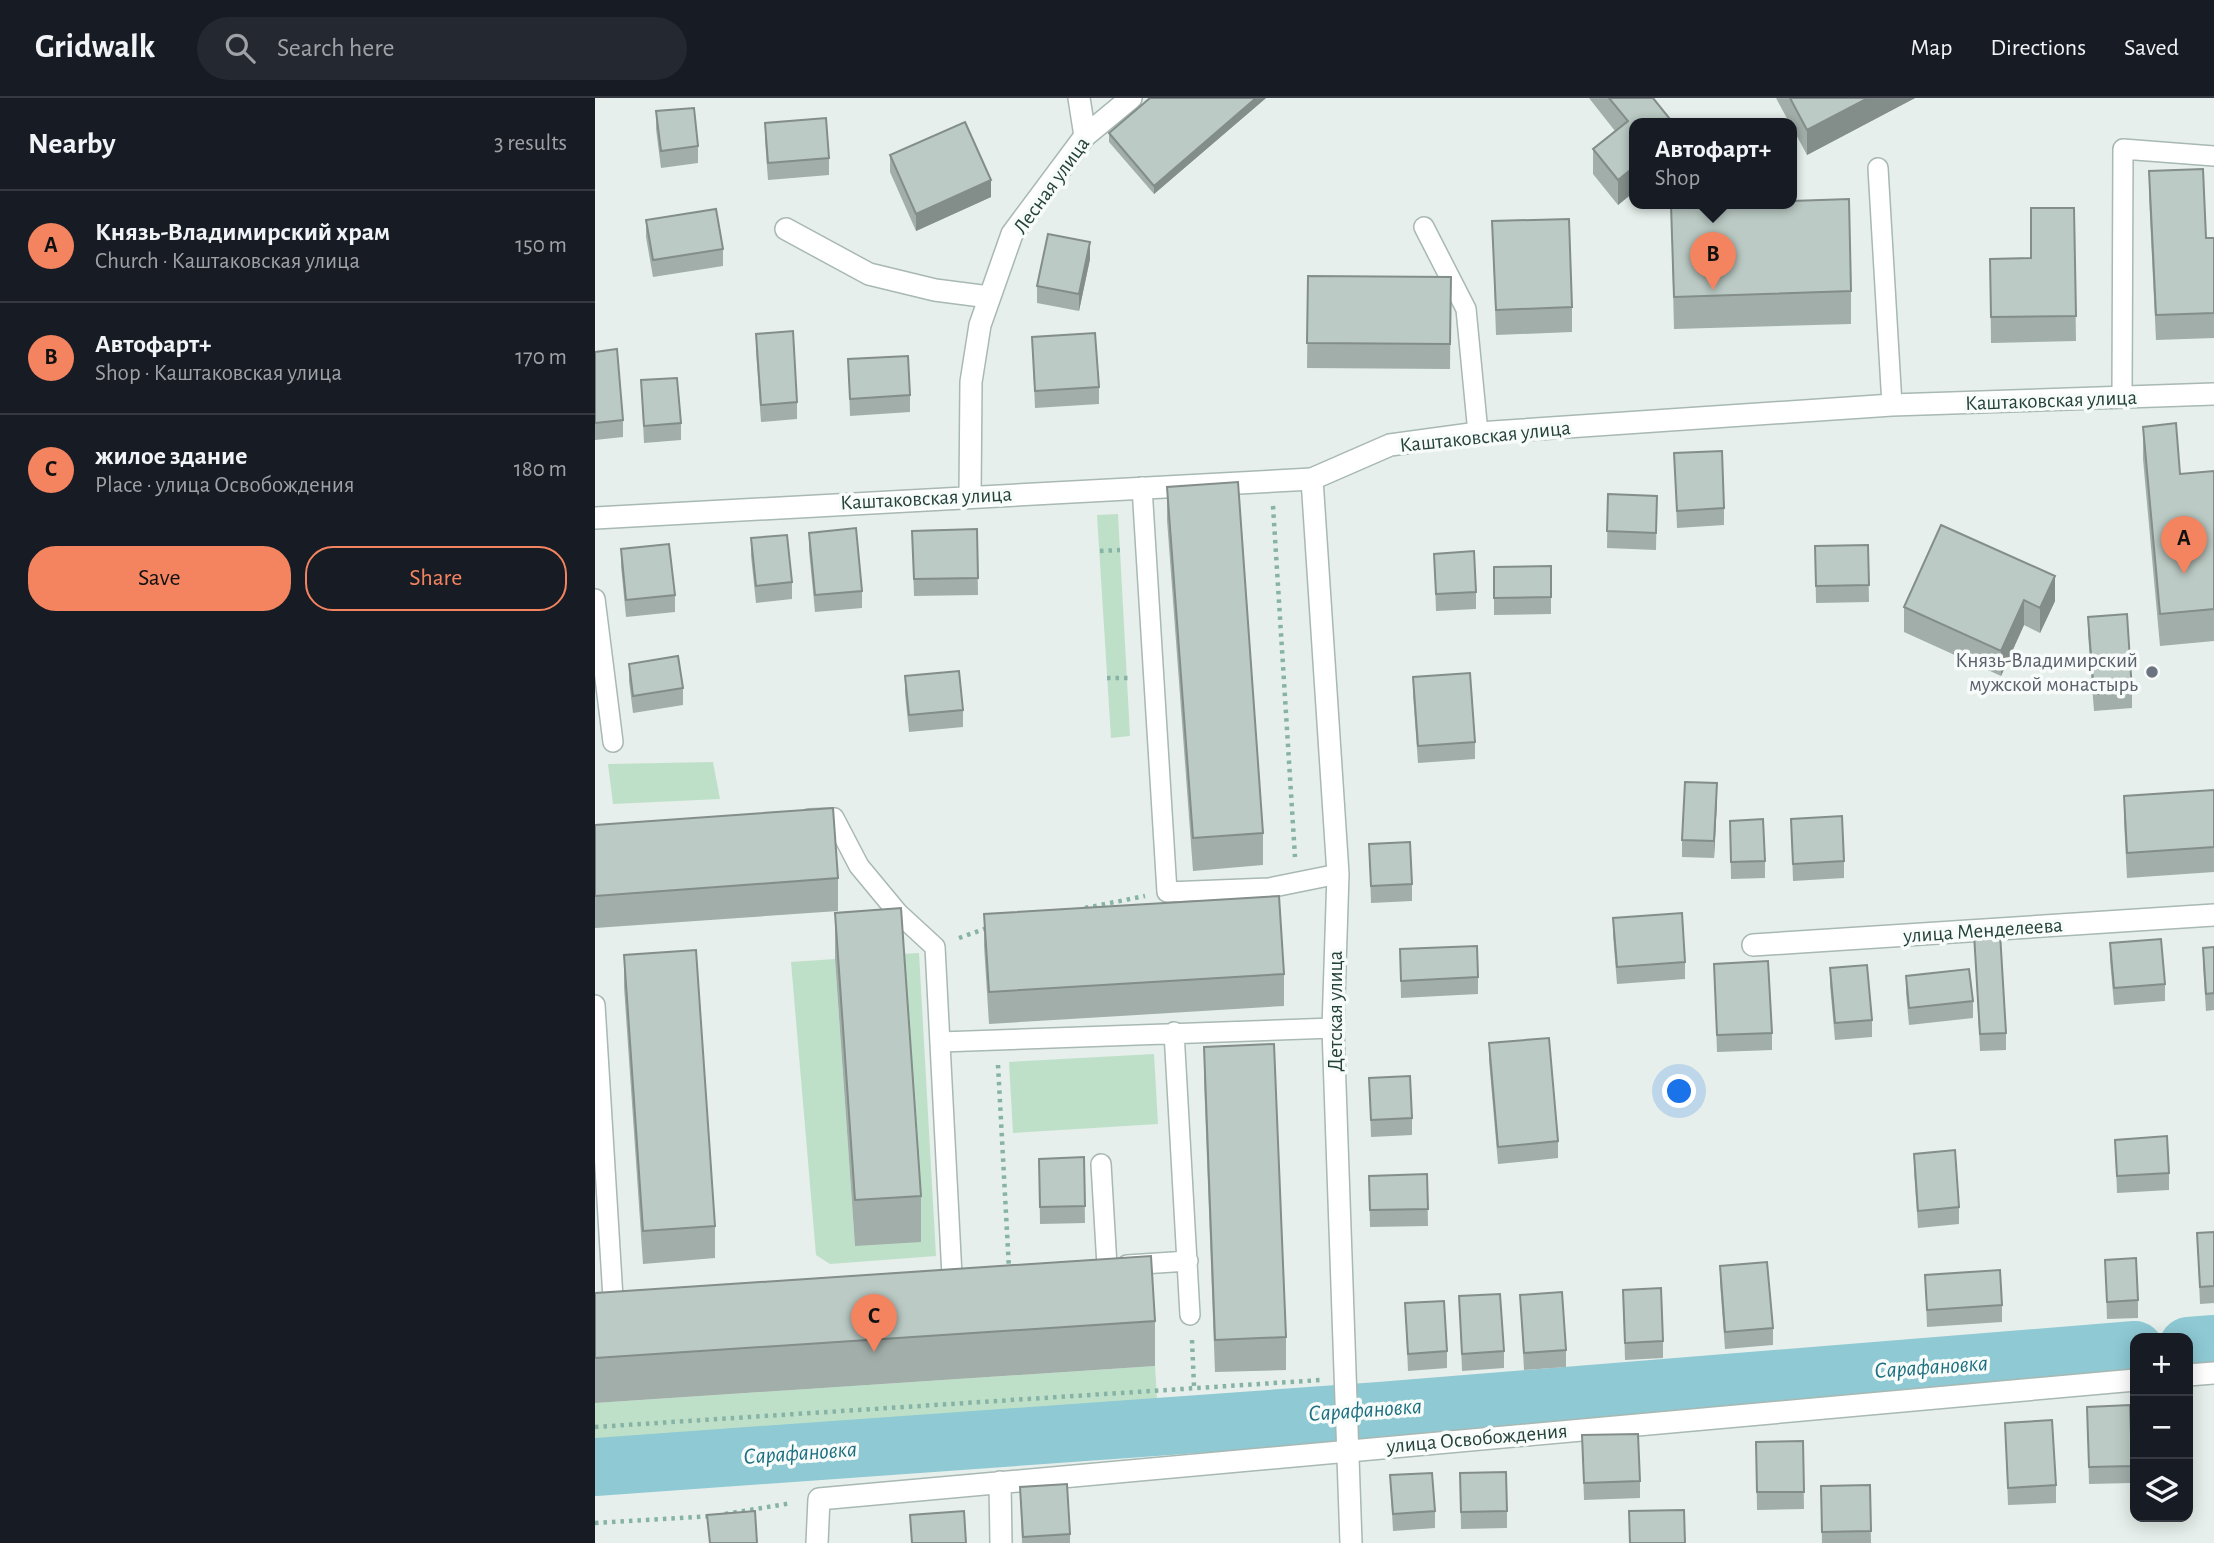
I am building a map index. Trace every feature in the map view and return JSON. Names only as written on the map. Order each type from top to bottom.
[{"type":"street","points":[[1079,98],[1084,136]]},
{"type":"street","name":"Лесная улица","points":[[970,495],[971,382],[980,325],[1012,234],[1084,136],[1131,98]]},
{"type":"street","points":[[786,229],[869,274],[935,290],[989,297]]},
{"type":"street","name":"Каштаковская улица","points":[[595,518],[970,495],[1312,479],[1390,445],[1478,433],[1892,405],[2214,394]]},
{"type":"street","name":"Детская улица","points":[[1312,479],[1338,874],[1333,1028],[1351,1543]]},
{"type":"street","name":"улица Менделеева","points":[[1753,945],[2214,915]]},
{"type":"street","points":[[2193,1375],[2214,1373]]},
{"type":"street","name":"улица Освобождения","points":[[819,1499],[2130,1380]]},
{"type":"street","points":[[1000,1482],[1001,1543]]},
{"type":"street","points":[[817,1543],[819,1499]]},
{"type":"lane","points":[[2122,398],[2123,149],[2214,156]]},
{"type":"lane","points":[[1878,168],[1892,405]]},
{"type":"lane","points":[[1423,227],[1466,309],[1478,433]]},
{"type":"lane","points":[[1142,487],[1167,892],[1269,888],[1338,874]]},
{"type":"lane","points":[[595,599],[613,742]]},
{"type":"lane","points":[[795,820],[834,818],[859,866],[898,913],[935,947],[941,1042],[946,1277],[1009,1272]]},
{"type":"lane","points":[[595,1005],[612,1298]]},
{"type":"lane","points":[[941,1042],[1333,1028]]},
{"type":"lane","points":[[1174,1032],[1190,1315]]},
{"type":"lane","points":[[1101,1164],[1107,1266]]},
{"type":"lane","points":[[1083,1268],[1188,1261]]},
{"type":"path","points":[[1271,480],[1297,881]]},
{"type":"path","points":[[1074,910],[1167,892]]},
{"type":"path","points":[[935,947],[995,926]]},
{"type":"path","points":[[997,1040],[1009,1272]]},
{"type":"path","points":[[1190,1315],[1194,1386]]},
{"type":"path","points":[[595,1427],[1194,1386],[1344,1389]]},
{"type":"path","points":[[595,1523],[699,1518],[819,1499]]},
{"type":"green space","points":[[1118,514],[1130,736],[1111,738],[1097,515]]},
{"type":"green space","points":[[713,762],[720,799],[613,804],[608,764]]},
{"type":"green space","points":[[919,953],[936,1256],[830,1264],[816,1255],[791,962],[835,959],[855,1246],[901,954]]},
{"type":"green space","points":[[1154,1054],[1158,1124],[1013,1133],[1009,1062]]},
{"type":"green space","points":[[1155,1366],[1158,1414],[595,1463],[595,1403]]},
{"type":"building","points":[[1150,98],[1256,98],[1154,186],[1109,133]]},
{"type":"building","points":[[1609,98],[1653,98],[1669,118],[1629,118],[1629,171],[1618,180],[1593,149],[1628,121]]},
{"type":"building","points":[[1790,98],[1868,98],[1807,130]]},
{"type":"building","points":[[694,108],[698,146],[661,151],[656,111]]},
{"type":"building","points":[[826,118],[829,158],[768,163],[765,123]]},
{"type":"building","points":[[965,122],[991,180],[916,214],[890,155]]},
{"type":"building","points":[[2203,169],[2206,238],[2214,238],[2214,313],[2156,315],[2149,171]]},
{"type":"building","points":[[1849,199],[1851,291],[1674,297],[1671,209],[1797,209],[1797,201]]},
{"type":"building","points":[[2031,208],[2074,208],[2076,316],[1991,317],[1990,259],[2031,258]]},
{"type":"building","points":[[716,209],[723,249],[653,260],[646,220]]},
{"type":"building","points":[[1569,219],[1572,307],[1496,310],[1492,221]]},
{"type":"building","points":[[1048,234],[1090,242],[1079,294],[1037,286]]},
{"type":"building","points":[[1308,276],[1451,277],[1450,344],[1307,343]]},
{"type":"building","points":[[793,331],[797,402],[761,405],[756,334]]},
{"type":"building","points":[[1095,333],[1099,387],[1035,391],[1032,337]]},
{"type":"building","points":[[617,349],[623,420],[595,423],[595,352]]},
{"type":"building","points":[[908,356],[910,395],[850,399],[848,359]]},
{"type":"building","points":[[677,378],[681,423],[644,426],[641,380]]},
{"type":"building","points":[[2176,423],[2180,474],[2214,471],[2214,609],[2160,614],[2143,427]]},
{"type":"building","points":[[1722,451],[1724,508],[1677,511],[1674,453]]},
{"type":"building","points":[[1238,482],[1263,833],[1193,838],[1167,487]]},
{"type":"building","points":[[1608,494],[1657,496],[1656,533],[1607,531]]},
{"type":"building","points":[[1941,525],[2055,576],[2040,608],[2024,600],[2001,651],[1904,607]]},
{"type":"building","points":[[856,528],[862,591],[815,595],[809,533]]},
{"type":"building","points":[[977,529],[978,578],[914,579],[912,531]]},
{"type":"building","points":[[787,535],[792,582],[756,586],[751,538]]},
{"type":"building","points":[[669,544],[675,595],[626,600],[621,549]]},
{"type":"building","points":[[1868,545],[1869,585],[1816,586],[1815,546]]},
{"type":"building","points":[[1474,551],[1476,592],[1436,594],[1434,554]]},
{"type":"building","points":[[1551,566],[1551,597],[1494,598],[1494,567]]},
{"type":"building","points":[[2127,614],[2132,691],[2094,694],[2088,617]]},
{"type":"building","points":[[678,656],[683,688],[633,696],[629,664]]},
{"type":"building","points":[[959,671],[963,710],[909,715],[905,676]]},
{"type":"building","points":[[1470,673],[1475,742],[1418,746],[1413,677]]},
{"type":"building","points":[[1685,782],[1717,783],[1714,841],[1682,840]]},
{"type":"building","points":[[2214,790],[2214,847],[2127,853],[2124,796]]},
{"type":"building","points":[[833,808],[838,878],[595,896],[595,825]]},
{"type":"building","points":[[1842,816],[1844,861],[1793,864],[1791,819]]},
{"type":"building","points":[[1763,819],[1765,861],[1731,862],[1730,821]]},
{"type":"building","points":[[1410,842],[1412,884],[1371,886],[1369,844]]},
{"type":"building","points":[[1279,896],[1284,974],[989,992],[984,914]]},
{"type":"building","points":[[901,908],[921,1196],[855,1200],[835,913]]},
{"type":"building","points":[[1682,913],[1685,962],[1617,967],[1613,918]]},
{"type":"building","points":[[2000,933],[2006,1033],[1980,1034],[1974,934]]},
{"type":"building","points":[[2161,939],[2165,984],[2114,988],[2110,943]]},
{"type":"building","points":[[1477,946],[1478,977],[1401,981],[1400,949]]},
{"type":"building","points":[[2214,947],[2214,993],[2206,994],[2203,948]]},
{"type":"building","points":[[696,950],[715,1226],[643,1231],[624,955]]},
{"type":"building","points":[[1768,961],[1772,1033],[1717,1035],[1714,964]]},
{"type":"building","points":[[1867,965],[1872,1020],[1835,1023],[1830,968]]},
{"type":"building","points":[[1969,969],[1973,1001],[1909,1008],[1906,976]]},
{"type":"building","points":[[1549,1038],[1558,1141],[1498,1147],[1489,1043]]},
{"type":"building","points":[[1274,1044],[1286,1337],[1215,1340],[1204,1047]]},
{"type":"building","points":[[1410,1076],[1412,1118],[1371,1120],[1369,1078]]},
{"type":"building","points":[[2167,1136],[2169,1173],[2117,1176],[2115,1140]]},
{"type":"building","points":[[1955,1150],[1959,1207],[1918,1211],[1914,1154]]},
{"type":"building","points":[[1084,1157],[1085,1206],[1040,1207],[1039,1159]]},
{"type":"building","points":[[1427,1174],[1428,1209],[1370,1210],[1369,1176]]},
{"type":"building","points":[[2214,1232],[2214,1286],[2200,1287],[2197,1233]]},
{"type":"building","points":[[1151,1256],[1155,1321],[595,1358],[595,1293]]},
{"type":"building","points":[[2136,1258],[2138,1300],[2107,1302],[2105,1260]]},
{"type":"building","points":[[1767,1262],[1773,1328],[1725,1332],[1720,1266]]},
{"type":"building","points":[[2000,1270],[2002,1305],[1927,1310],[1925,1275]]},
{"type":"building","points":[[1661,1288],[1663,1341],[1625,1343],[1623,1290]]},
{"type":"building","points":[[1562,1292],[1566,1350],[1524,1353],[1520,1295]]},
{"type":"building","points":[[1500,1294],[1504,1351],[1462,1354],[1459,1296]]},
{"type":"building","points":[[1444,1301],[1447,1351],[1408,1354],[1405,1303]]},
{"type":"building","points":[[2130,1405],[2130,1466],[2089,1467],[2087,1407]]},
{"type":"building","points":[[2052,1420],[2056,1485],[2008,1488],[2005,1423]]},
{"type":"building","points":[[1638,1434],[1640,1481],[1584,1483],[1582,1435]]},
{"type":"building","points":[[1803,1441],[1804,1492],[1757,1492],[1756,1442]]},
{"type":"building","points":[[1506,1472],[1507,1511],[1461,1512],[1460,1473]]},
{"type":"building","points":[[1432,1473],[1435,1511],[1393,1514],[1390,1475]]},
{"type":"building","points":[[1067,1484],[1070,1534],[1023,1537],[1020,1487]]},
{"type":"building","points":[[1870,1485],[1871,1531],[1822,1532],[1821,1486]]},
{"type":"building","points":[[1684,1510],[1685,1543],[1630,1543],[1629,1511]]},
{"type":"building","points":[[755,1511],[757,1543],[710,1543],[707,1515]]},
{"type":"building","points":[[964,1511],[966,1543],[912,1543],[910,1515]]},
{"type":"waterway","name":"Сарафановка","points":[[2193,1346],[2214,1344]]},
{"type":"waterway","name":"Сарафановка","points":[[595,1467],[1380,1411],[2130,1350]]},
{"type":"place","name":"Автофарт+","points":[[1713,290]]},
{"type":"place","name":"Князь-Владимирский храм","points":[[2184,574]]},
{"type":"place","name":"Князь-Владимирский мужской монастырь","points":[[2152,672]]},
{"type":"place","name":"жилое здание","points":[[874,1352]]}]
